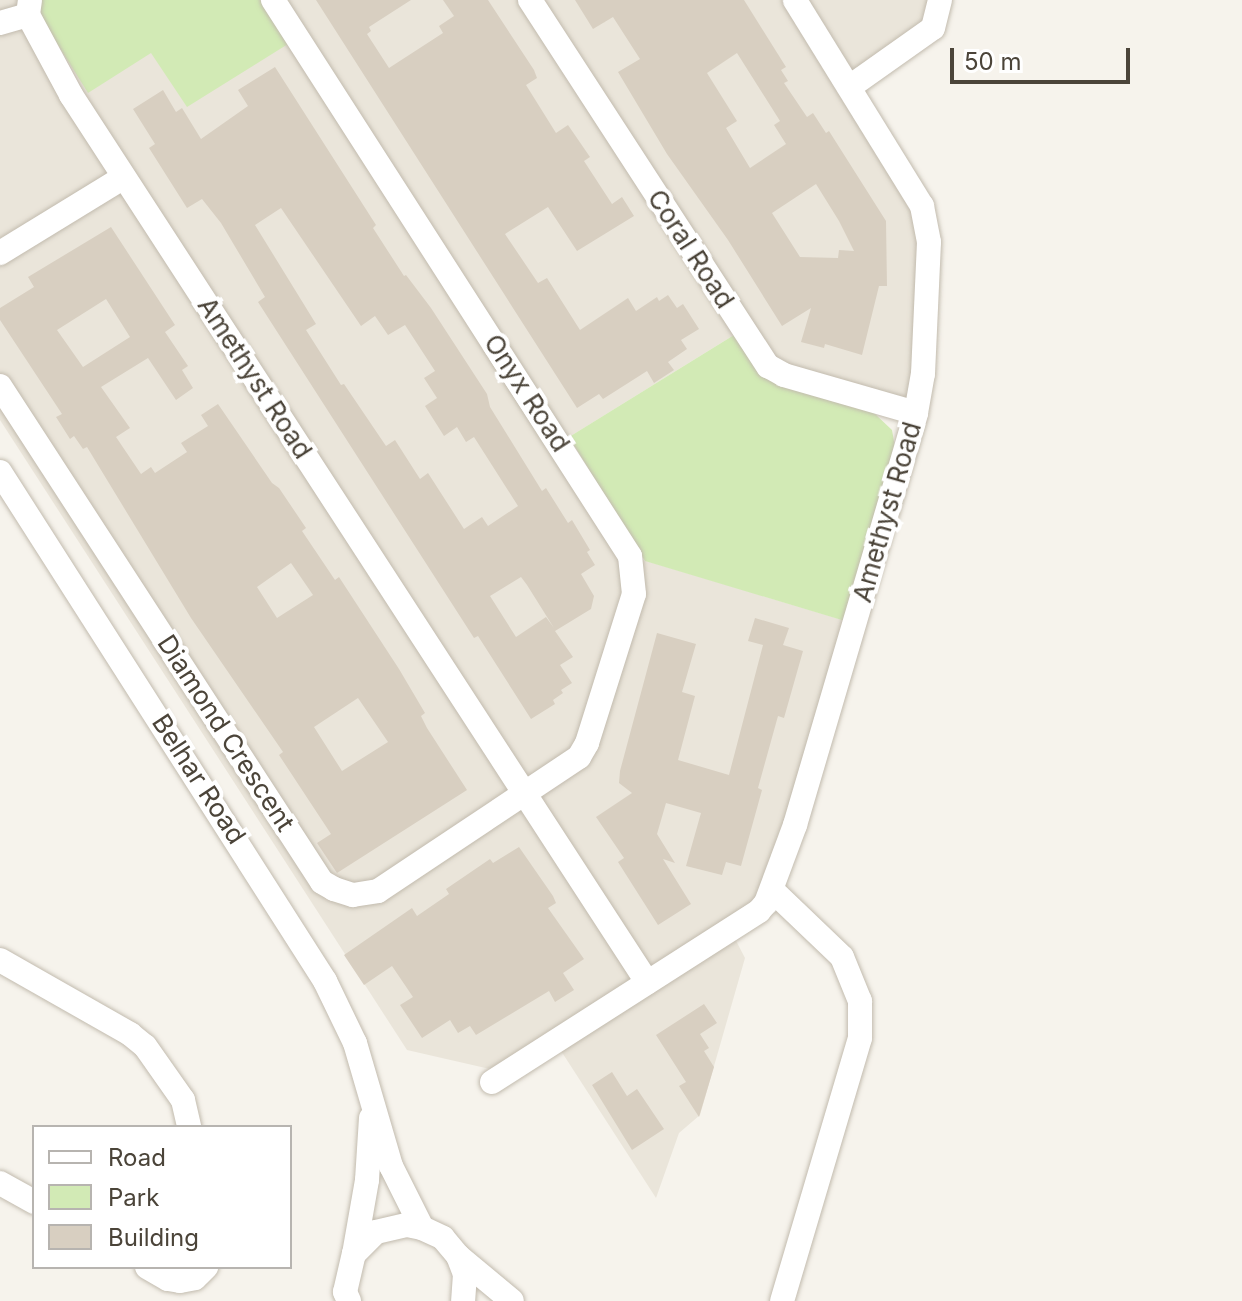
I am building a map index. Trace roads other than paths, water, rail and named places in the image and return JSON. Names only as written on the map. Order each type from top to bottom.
[{"type":"street","name":"Onyx Road","points":[[273,0],[630,556],[634,594],[587,743],[573,764],[527,794]]},
{"type":"street","name":"Coral Road","points":[[530,0],[768,366],[784,375],[916,413]]},
{"type":"street","name":"Amethyst Road","points":[[492,1082],[759,911],[773,891],[916,413],[925,337],[929,242],[926,222],[915,192],[795,0]]},
{"type":"street","points":[[851,86],[933,28],[940,0]]},
{"type":"street","name":"Amethyst Road","points":[[29,7],[71,95],[647,982]]},
{"type":"street","points":[[0,23],[29,7]]},
{"type":"street","points":[[0,253],[124,177]]},
{"type":"street","name":"Diamond Crescent","points":[[0,386],[322,882],[343,893],[372,893],[527,794]]},
{"type":"street","name":"Belhar Road","points":[[0,472],[325,981],[355,1043],[391,1166],[422,1228]]},
{"type":"street","points":[[773,891],[842,957],[860,1001],[860,1038],[782,1301]]},
{"type":"street","points":[[0,960],[130,1034],[145,1046],[183,1100],[189,1125]]},
{"type":"street","name":"Belhar Road","points":[[349,1301],[345,1292],[367,1180],[372,1100]]},
{"type":"street","points":[[0,1183],[32,1201]]},
{"type":"street","points":[[354,1254],[376,1232],[391,1227],[422,1228],[443,1238],[458,1256],[512,1301]]},
{"type":"street","points":[[458,1256],[465,1274],[463,1301]]},
{"type":"street","points":[[150,1269],[168,1279],[180,1281],[195,1278],[204,1269]]}]
